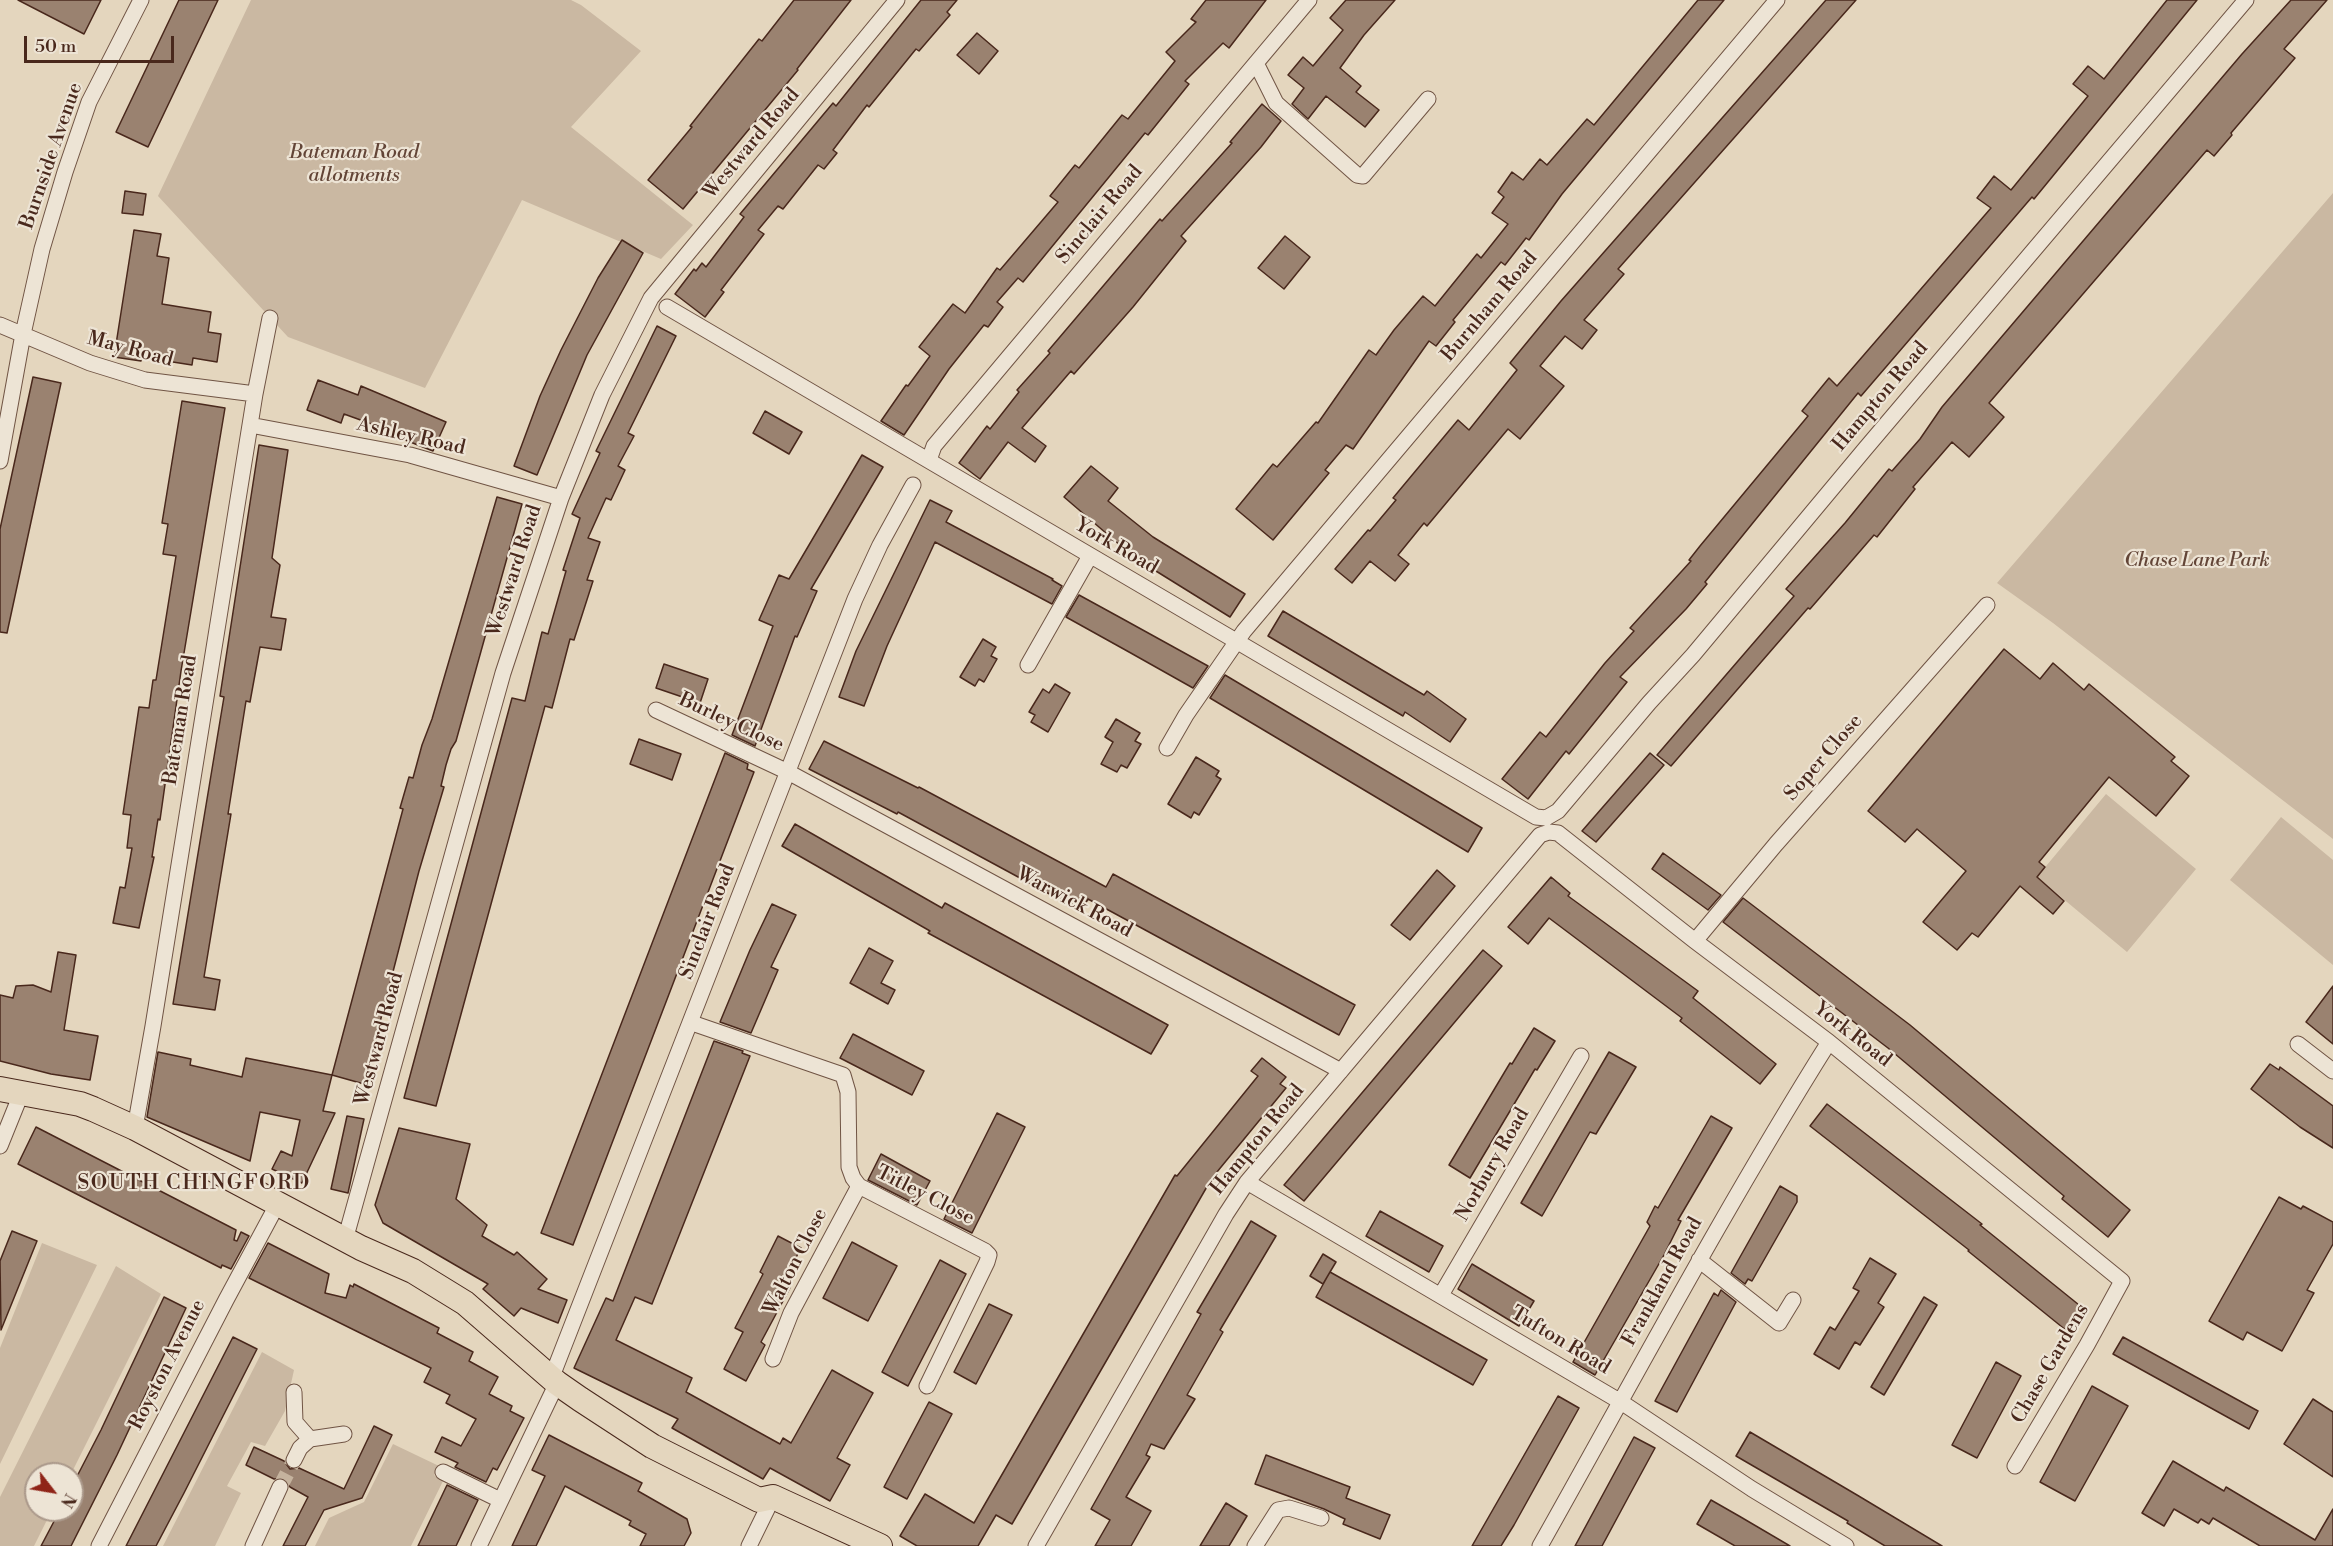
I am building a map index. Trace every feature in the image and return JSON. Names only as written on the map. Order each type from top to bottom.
[{"type":"main road","points":[[10,1091],[80,1104],[135,1128],[345,1240],[413,1271],[465,1303],[554,1381],[652,1446],[759,1500],[773,1497],[880,1546]]},
{"type":"street","name":"Burnside Avenue","points":[[0,461],[22,334],[42,249],[65,172],[86,112],[141,0]]},
{"type":"street","name":"Westward Road","points":[[345,1240],[503,673],[561,498],[602,396],[651,298],[897,0]]},
{"type":"street","name":"Sinclair Road","points":[[929,460],[934,446],[1309,0]]},
{"type":"street","name":"Burnham Road","points":[[1167,748],[1186,715],[1236,641],[1777,0]]},
{"type":"street","name":"Hampton Road","points":[[1036,1546],[1226,1214],[1247,1182],[1649,703],[1693,655],[2246,0]]},
{"type":"street","points":[[1256,63],[1276,103],[1357,175],[1363,176],[1428,99]]},
{"type":"street","name":"York Road","points":[[667,307],[1536,817],[1829,1042],[2122,1281]]},
{"type":"street","name":"Bateman Road","points":[[135,1128],[255,394],[270,318]]},
{"type":"street","name":"May Road","points":[[0,325],[90,363],[145,380],[255,394]]},
{"type":"street","name":"Ashley Road","points":[[250,425],[410,454],[561,498]]},
{"type":"street","name":"Sinclair Road","points":[[479,1546],[554,1381],[855,599],[880,545],[913,485]]},
{"type":"street","points":[[1028,665],[1090,556]]},
{"type":"street","name":"Soper Close","points":[[1695,941],[1782,837],[1987,605]]},
{"type":"street","name":"Burley Close","points":[[656,711],[788,772]]},
{"type":"street","name":"Warwick Road","points":[[788,772],[1341,1071]]},
{"type":"street","name":"Titley Close","points":[[692,1023],[843,1076],[848,1092],[849,1167],[859,1186],[989,1255],[927,1386]]},
{"type":"street","name":"Frankland Road","points":[[1539,1546],[1768,1140],[1829,1042]]},
{"type":"street","points":[[2298,1044],[2333,1071]]},
{"type":"street","name":"Norbury Road","points":[[1441,1295],[1581,1056]]},
{"type":"street","points":[[0,1146],[10,1091]]},
{"type":"street","name":"Tufton Road","points":[[1247,1182],[1621,1402],[1752,1489],[1846,1546]]},
{"type":"street","name":"Walton Close","points":[[773,1359],[791,1313],[859,1186]]},
{"type":"street","name":"Royston Avenue","points":[[99,1546],[225,1300],[277,1205]]},
{"type":"street","points":[[1699,1260],[1779,1323],[1793,1300]]},
{"type":"street","name":"Chase Gardens","points":[[2015,1466],[2082,1354],[2122,1281]]},
{"type":"street","points":[[294,1392],[295,1422],[310,1439]]},
{"type":"street","points":[[294,1460],[300,1448],[310,1439],[344,1434]]},
{"type":"street","points":[[443,1472],[500,1500]]},
{"type":"street","points":[[253,1546],[280,1487]]},
{"type":"street","points":[[749,1546],[773,1497]]},
{"type":"street","points":[[1255,1546],[1278,1510],[1289,1508],[1321,1518]]},
{"type":"green space","name":"Bateman Road allotments","points":[[251,0],[571,0],[581,5],[641,51],[571,127],[693,225],[661,259],[522,200],[425,388],[288,337],[158,196]]},
{"type":"green space","name":"Chase Lane Park","points":[[2333,193],[2333,839],[2053,623],[1997,583]]},
{"type":"green space","points":[[2106,794],[2196,869],[2127,952],[2037,877]]},
{"type":"green space","points":[[2281,817],[2333,860],[2333,965],[2230,880]]},
{"type":"green space","points":[[42,1243],[97,1265],[0,1464],[0,1348]]},
{"type":"green space","points":[[116,1266],[161,1294],[77,1462],[24,1462],[24,1522],[46,1522],[34,1546],[0,1546],[0,1497]]},
{"type":"green space","points":[[262,1352],[294,1370],[285,1411],[265,1446],[251,1442],[227,1486],[241,1493],[215,1546],[163,1546]]},
{"type":"green space","points":[[393,1444],[439,1466],[434,1475],[443,1481],[411,1546],[315,1546],[329,1518],[364,1502]]},
{"type":"building","points":[[18,0],[101,0],[84,34]]},
{"type":"building","points":[[179,0],[218,0],[148,147],[116,132]]},
{"type":"building","points":[[794,0],[851,0],[798,70],[683,209],[648,180],[759,39],[762,41]]},
{"type":"building","points":[[921,0],[957,0],[947,12],[950,15],[919,51],[916,49],[869,107],[867,105],[833,150],[837,153],[824,169],[818,165],[783,209],[778,206],[758,230],[764,234],[721,290],[724,292],[705,317],[675,294],[694,269],[696,271],[702,263],[706,267],[744,217],[740,214],[833,103],[836,106]]},
{"type":"building","points":[[1206,0],[1266,0],[1229,48],[1223,43],[1185,81],[1189,84],[1148,135],[1145,133],[1023,282],[1018,278],[997,302],[1003,307],[988,327],[984,325],[949,369],[904,435],[881,421],[930,356],[919,347],[953,304],[965,313],[997,268],[1000,270],[1058,202],[1050,196],[1075,165],[1079,168],[1122,115],[1128,119],[1175,61],[1166,52],[1196,22],[1191,19]]},
{"type":"building","points":[[1346,0],[1395,0],[1364,35],[1340,68],[1361,86],[1356,92],[1379,110],[1365,127],[1326,96],[1308,119],[1292,104],[1304,88],[1288,75],[1303,57],[1313,66],[1343,30],[1330,18]]},
{"type":"building","points":[[1698,0],[1724,0],[1562,194],[1529,240],[1526,238],[1505,265],[1501,262],[1453,320],[1455,322],[1436,346],[1429,341],[1353,449],[1346,445],[1325,470],[1329,473],[1273,540],[1236,509],[1273,464],[1277,467],[1316,422],[1318,423],[1369,350],[1376,355],[1423,296],[1435,306],[1477,254],[1481,258],[1508,224],[1492,213],[1504,197],[1498,192],[1512,172],[1523,180],[1540,159],[1547,165],[1587,119],[1594,125]]},
{"type":"building","points":[[1826,0],[1856,0],[1618,269],[1624,274],[1584,320],[1597,330],[1582,349],[1565,336],[1540,366],[1564,386],[1520,439],[1508,429],[1427,526],[1424,523],[1398,555],[1409,564],[1395,581],[1370,561],[1352,583],[1335,569],[1396,500],[1393,498],[1458,420],[1469,430],[1517,370],[1510,363],[1561,301]]},
{"type":"building","points":[[2167,0],[2197,0],[2034,199],[2032,197],[1861,396],[1858,393],[1705,582],[1707,584],[1686,609],[1620,677],[1627,682],[1569,754],[1566,751],[1528,799],[1502,779],[1540,732],[1546,737],[1605,663],[1634,631],[1630,628],[1691,561],[1689,560],[1700,546],[1808,416],[1802,411],[1829,378],[1837,386],[1991,208],[1977,198],[1994,176],[2011,190],[2088,96],[2073,84],[2088,66],[2104,79]]},
{"type":"building","points":[[2291,0],[2327,0],[2284,49],[2295,58],[2214,156],[2207,150],[1989,403],[2004,417],[1969,457],[1952,442],[1913,487],[1915,489],[1877,537],[1874,535],[1810,609],[1808,608],[1671,766],[1657,755],[1794,596],[1786,589],[1889,469],[1892,471],[1920,439],[1942,407],[2242,54]]},
{"type":"building","points":[[977,33],[998,51],[979,74],[957,55]]},
{"type":"building","points":[[1262,104],[1281,121],[1261,147],[1181,236],[1186,241],[1133,307],[1074,374],[1071,371],[1022,428],[1046,446],[1035,462],[1008,442],[980,479],[959,463],[987,426],[990,429],[1019,392],[1017,390],[1050,353],[1048,351],[1160,219],[1162,221],[1232,143],[1230,142]]},
{"type":"building","points":[[125,191],[146,194],[143,215],[122,213]]},
{"type":"building","points":[[134,230],[161,234],[157,256],[169,258],[162,304],[211,312],[208,332],[221,334],[217,362],[193,358],[192,365],[141,357],[141,361],[114,357]]},
{"type":"building","points":[[1285,236],[1310,257],[1284,289],[1258,268]]},
{"type":"building","points":[[622,240],[643,253],[587,355],[537,475],[514,466],[540,396],[561,350],[598,278]]},
{"type":"building","points":[[657,326],[676,336],[628,433],[634,436],[618,466],[625,470],[611,500],[606,498],[588,538],[600,542],[587,580],[593,581],[574,640],[570,639],[552,708],[545,706],[436,1106],[404,1098],[512,698],[525,701],[542,632],[548,634],[566,571],[563,570],[580,518],[572,514],[600,453],[596,451]]},
{"type":"building","points":[[33,377],[61,383],[7,633],[0,632],[0,529]]},
{"type":"building","points":[[318,380],[358,395],[361,386],[446,422],[433,451],[390,434],[391,431],[344,414],[341,423],[307,410]]},
{"type":"building","points":[[182,401],[225,408],[181,671],[160,820],[158,819],[152,857],[154,857],[139,928],[113,923],[120,887],[125,888],[132,848],[127,848],[131,815],[123,814],[139,707],[149,708],[153,680],[156,680],[176,556],[163,554],[168,524],[162,523]]},
{"type":"building","points":[[765,411],[802,432],[789,454],[753,433]]},
{"type":"building","points":[[259,445],[288,450],[272,558],[280,565],[271,617],[286,619],[281,650],[260,647],[250,702],[246,701],[228,814],[231,814],[204,977],[220,980],[215,1010],[173,1004],[224,697],[220,696]]},
{"type":"building","points":[[862,455],[883,467],[811,589],[817,591],[797,637],[795,636],[755,746],[732,735],[773,626],[759,620],[779,575],[789,579]]},
{"type":"building","points":[[1091,466],[1118,488],[1108,501],[1153,537],[1245,594],[1230,617],[1135,558],[1064,497]]},
{"type":"building","points":[[497,497],[522,504],[456,741],[446,765],[441,786],[444,787],[419,871],[364,1084],[332,1075],[403,809],[400,808],[409,777],[413,778],[432,719]]},
{"type":"building","points":[[930,500],[952,511],[946,522],[1062,586],[1052,604],[935,542],[887,646],[864,706],[839,697],[856,651]]},
{"type":"building","points":[[1079,595],[1208,666],[1193,688],[1066,617]]},
{"type":"building","points":[[1283,611],[1424,695],[1427,691],[1466,719],[1450,742],[1405,712],[1403,716],[1268,636]]},
{"type":"building","points":[[983,639],[996,647],[991,656],[997,659],[984,682],[979,679],[975,686],[960,677]]},
{"type":"building","points":[[2004,649],[2040,679],[2053,663],[2084,690],[2089,684],[2175,757],[2171,761],[2189,776],[2156,816],[2109,777],[2039,862],[2045,867],[2037,877],[2064,901],[2053,914],[2020,886],[1978,937],[1972,933],[1957,950],[1923,922],[1966,871],[1917,829],[1905,842],[1868,811]]},
{"type":"building","points":[[664,664],[708,679],[700,703],[656,688]]},
{"type":"building","points":[[1225,675],[1482,828],[1468,852],[1210,698]]},
{"type":"building","points":[[1055,684],[1070,693],[1048,732],[1031,722],[1035,715],[1029,712],[1043,689],[1049,693]]},
{"type":"building","points":[[1116,719],[1140,733],[1135,741],[1141,744],[1127,768],[1121,765],[1117,772],[1101,764],[1113,742],[1105,737]]},
{"type":"building","points":[[639,739],[681,754],[672,780],[630,764]]},
{"type":"building","points":[[824,741],[919,787],[1106,887],[1113,874],[1355,1005],[1339,1035],[1088,899],[1081,911],[898,812],[897,814],[809,769]]},
{"type":"building","points":[[725,753],[748,764],[747,769],[754,772],[573,1245],[541,1233]]},
{"type":"building","points":[[1650,753],[1664,765],[1596,842],[1582,831]]},
{"type":"building","points":[[1196,757],[1219,771],[1216,776],[1221,779],[1199,815],[1194,812],[1191,818],[1168,804]]},
{"type":"building","points":[[795,824],[942,908],[945,903],[1168,1025],[1151,1054],[928,933],[930,931],[782,846]]},
{"type":"building","points":[[1663,853],[1721,895],[1708,910],[1652,869]]},
{"type":"building","points":[[1437,870],[1455,886],[1410,940],[1391,925]]},
{"type":"building","points":[[1551,877],[1570,893],[1568,896],[1698,991],[1693,998],[1776,1064],[1760,1084],[1680,1021],[1682,1018],[1549,918],[1528,944],[1508,927]]},
{"type":"building","points":[[1743,898],[1910,1025],[2130,1210],[2108,1237],[2062,1199],[2064,1196],[1888,1048],[1723,922]]},
{"type":"building","points":[[772,904],[796,915],[771,967],[778,970],[751,1033],[720,1022]]},
{"type":"building","points":[[869,948],[893,961],[881,983],[895,990],[888,1004],[850,983]]},
{"type":"building","points":[[1483,950],[1502,966],[1304,1201],[1284,1185]]},
{"type":"building","points":[[58,952],[76,955],[64,1030],[98,1036],[90,1080],[51,1074],[0,1061],[0,995],[13,998],[16,986],[33,985],[51,992]]},
{"type":"building","points":[[2333,986],[2333,1044],[2306,1022]]},
{"type":"building","points":[[1534,1028],[1555,1041],[1537,1070],[1535,1069],[1470,1178],[1449,1165],[1510,1063],[1512,1064]]},
{"type":"building","points":[[853,1034],[924,1071],[912,1095],[840,1058]]},
{"type":"building","points":[[714,1041],[743,1051],[742,1053],[750,1056],[652,1304],[635,1297],[616,1340],[692,1378],[686,1392],[780,1444],[783,1438],[791,1443],[832,1370],[873,1393],[837,1458],[850,1465],[830,1501],[770,1468],[763,1479],[672,1428],[678,1419],[574,1368],[606,1298],[613,1301]]},
{"type":"building","points":[[158,1052],[191,1059],[190,1065],[242,1077],[246,1058],[332,1075],[323,1111],[335,1113],[302,1183],[272,1169],[281,1151],[292,1156],[300,1120],[260,1112],[250,1161],[147,1117]]},
{"type":"building","points":[[1609,1052],[1636,1067],[1596,1134],[1590,1132],[1542,1216],[1521,1203]]},
{"type":"building","points":[[1262,1058],[1286,1077],[1280,1084],[1286,1088],[1212,1178],[1012,1524],[996,1515],[978,1546],[917,1546],[900,1536],[925,1494],[974,1523],[1175,1175],[1177,1176],[1258,1076],[1251,1071]]},
{"type":"building","points":[[2270,1064],[2279,1070],[2280,1067],[2333,1106],[2333,1148],[2300,1127],[2251,1089]]},
{"type":"building","points":[[1827,1104],[1982,1224],[1980,1225],[2084,1309],[2067,1331],[1969,1250],[1810,1126]]},
{"type":"building","points":[[997,1113],[1025,1127],[972,1233],[944,1219]]},
{"type":"building","points":[[347,1116],[364,1119],[348,1193],[331,1189]]},
{"type":"building","points":[[1711,1116],[1732,1128],[1678,1220],[1681,1221],[1664,1255],[1595,1375],[1573,1362],[1650,1226],[1647,1222],[1655,1206],[1658,1208]]},
{"type":"building","points":[[36,1127],[236,1230],[234,1240],[237,1241],[241,1232],[249,1236],[231,1269],[222,1265],[221,1268],[18,1164]]},
{"type":"building","points":[[399,1128],[470,1144],[456,1199],[487,1225],[482,1236],[514,1255],[517,1252],[547,1279],[538,1289],[567,1300],[558,1323],[521,1308],[514,1316],[483,1289],[488,1284],[383,1223],[375,1205]]},
{"type":"building","points":[[881,1154],[930,1181],[917,1205],[868,1180]]},
{"type":"building","points":[[1780,1186],[1797,1196],[1797,1202],[1752,1281],[1748,1279],[1745,1284],[1731,1273]]},
{"type":"building","points":[[2279,1197],[2301,1209],[2303,1206],[2333,1222],[2333,1244],[2307,1290],[2314,1293],[2282,1351],[2247,1332],[2243,1340],[2209,1321]]},
{"type":"building","points":[[1380,1211],[1443,1246],[1429,1272],[1366,1236]]},
{"type":"building","points":[[1251,1221],[1276,1236],[1220,1330],[1223,1332],[1187,1395],[1195,1399],[1164,1449],[1151,1444],[1146,1455],[1150,1457],[1126,1497],[1151,1511],[1131,1546],[1095,1546],[1110,1520],[1091,1509],[1201,1314],[1197,1312]]},
{"type":"building","points":[[12,1231],[37,1241],[1,1330],[0,1261]]},
{"type":"building","points":[[778,1236],[801,1248],[782,1284],[790,1288],[761,1342],[765,1345],[746,1381],[724,1369],[743,1332],[735,1328],[763,1274],[760,1272]]},
{"type":"building","points":[[852,1242],[897,1266],[868,1321],[823,1298]]},
{"type":"building","points":[[268,1243],[329,1274],[325,1293],[346,1298],[350,1285],[353,1287],[354,1284],[439,1328],[437,1333],[473,1352],[469,1361],[498,1377],[489,1394],[512,1406],[510,1411],[524,1418],[497,1470],[493,1468],[486,1482],[455,1467],[458,1463],[435,1452],[442,1437],[461,1446],[476,1419],[446,1403],[450,1395],[424,1382],[431,1368],[249,1278]]},
{"type":"building","points":[[1323,1254],[1336,1262],[1323,1284],[1310,1276]]},
{"type":"building","points":[[1870,1258],[1896,1274],[1878,1303],[1884,1307],[1860,1345],[1855,1342],[1839,1369],[1814,1354],[1830,1327],[1835,1330],[1859,1291],[1853,1288]]},
{"type":"building","points":[[940,1260],[966,1274],[908,1386],[882,1372]]},
{"type":"building","points":[[1472,1264],[1534,1301],[1519,1326],[1458,1289]]},
{"type":"building","points":[[1330,1272],[1487,1360],[1473,1385],[1316,1297]]},
{"type":"building","points":[[1721,1290],[1736,1302],[1677,1412],[1655,1401],[1714,1293],[1718,1296]]},
{"type":"building","points":[[164,1297],[186,1308],[84,1520],[84,1463]]},
{"type":"building","points":[[1924,1297],[1937,1305],[1884,1395],[1871,1387]]},
{"type":"building","points":[[989,1304],[1012,1315],[976,1384],[954,1372]]},
{"type":"building","points":[[233,1337],[257,1349],[184,1493],[156,1546],[126,1546]]},
{"type":"building","points":[[2123,1337],[2258,1411],[2249,1429],[2113,1354]]},
{"type":"building","points":[[1996,1362],[2021,1376],[1977,1458],[1952,1445]]},
{"type":"building","points":[[2092,1386],[2128,1406],[2075,1501],[2040,1482]]},
{"type":"building","points":[[1558,1396],[1579,1408],[1514,1525],[1501,1546],[1472,1546]]},
{"type":"building","points":[[2313,1399],[2333,1412],[2333,1477],[2284,1444]]},
{"type":"building","points":[[929,1402],[952,1414],[907,1499],[884,1487]]},
{"type":"building","points":[[374,1426],[392,1435],[362,1498],[324,1510],[305,1546],[283,1546],[308,1497],[290,1487],[285,1478],[274,1479],[246,1465],[254,1447],[284,1461],[290,1469],[299,1468],[344,1489]]},
{"type":"building","points":[[1750,1432],[1942,1546],[1885,1546],[1847,1523],[1848,1521],[1736,1456]]},
{"type":"building","points":[[549,1435],[642,1483],[638,1491],[687,1519],[691,1533],[684,1546],[640,1546],[646,1534],[629,1525],[631,1521],[565,1486],[536,1546],[512,1546],[545,1476],[532,1470]]},
{"type":"building","points":[[1634,1437],[1655,1448],[1602,1546],[1575,1546]]},
{"type":"building","points":[[1266,1455],[1350,1487],[1346,1498],[1390,1515],[1380,1539],[1343,1524],[1345,1519],[1324,1509],[1255,1484]]},
{"type":"building","points":[[2173,1461],[2224,1491],[2226,1487],[2315,1540],[2333,1509],[2333,1546],[2260,1546],[2213,1518],[2209,1524],[2201,1519],[2198,1523],[2174,1509],[2164,1526],[2142,1513]]},
{"type":"building","points":[[447,1485],[478,1500],[456,1546],[418,1546]]},
{"type":"building","points":[[1711,1500],[1790,1546],[1735,1546],[1697,1524]]},
{"type":"building","points":[[1226,1503],[1247,1516],[1229,1546],[1200,1546]]},
{"type":"building","points":[[54,1522],[83,1522],[71,1546],[41,1546]]},
{"type":"tunnel","points":[[280,1487],[294,1460]]},
{"type":"district","name":"SOUTH CHINGFORD","points":[[194,1184]]}]
